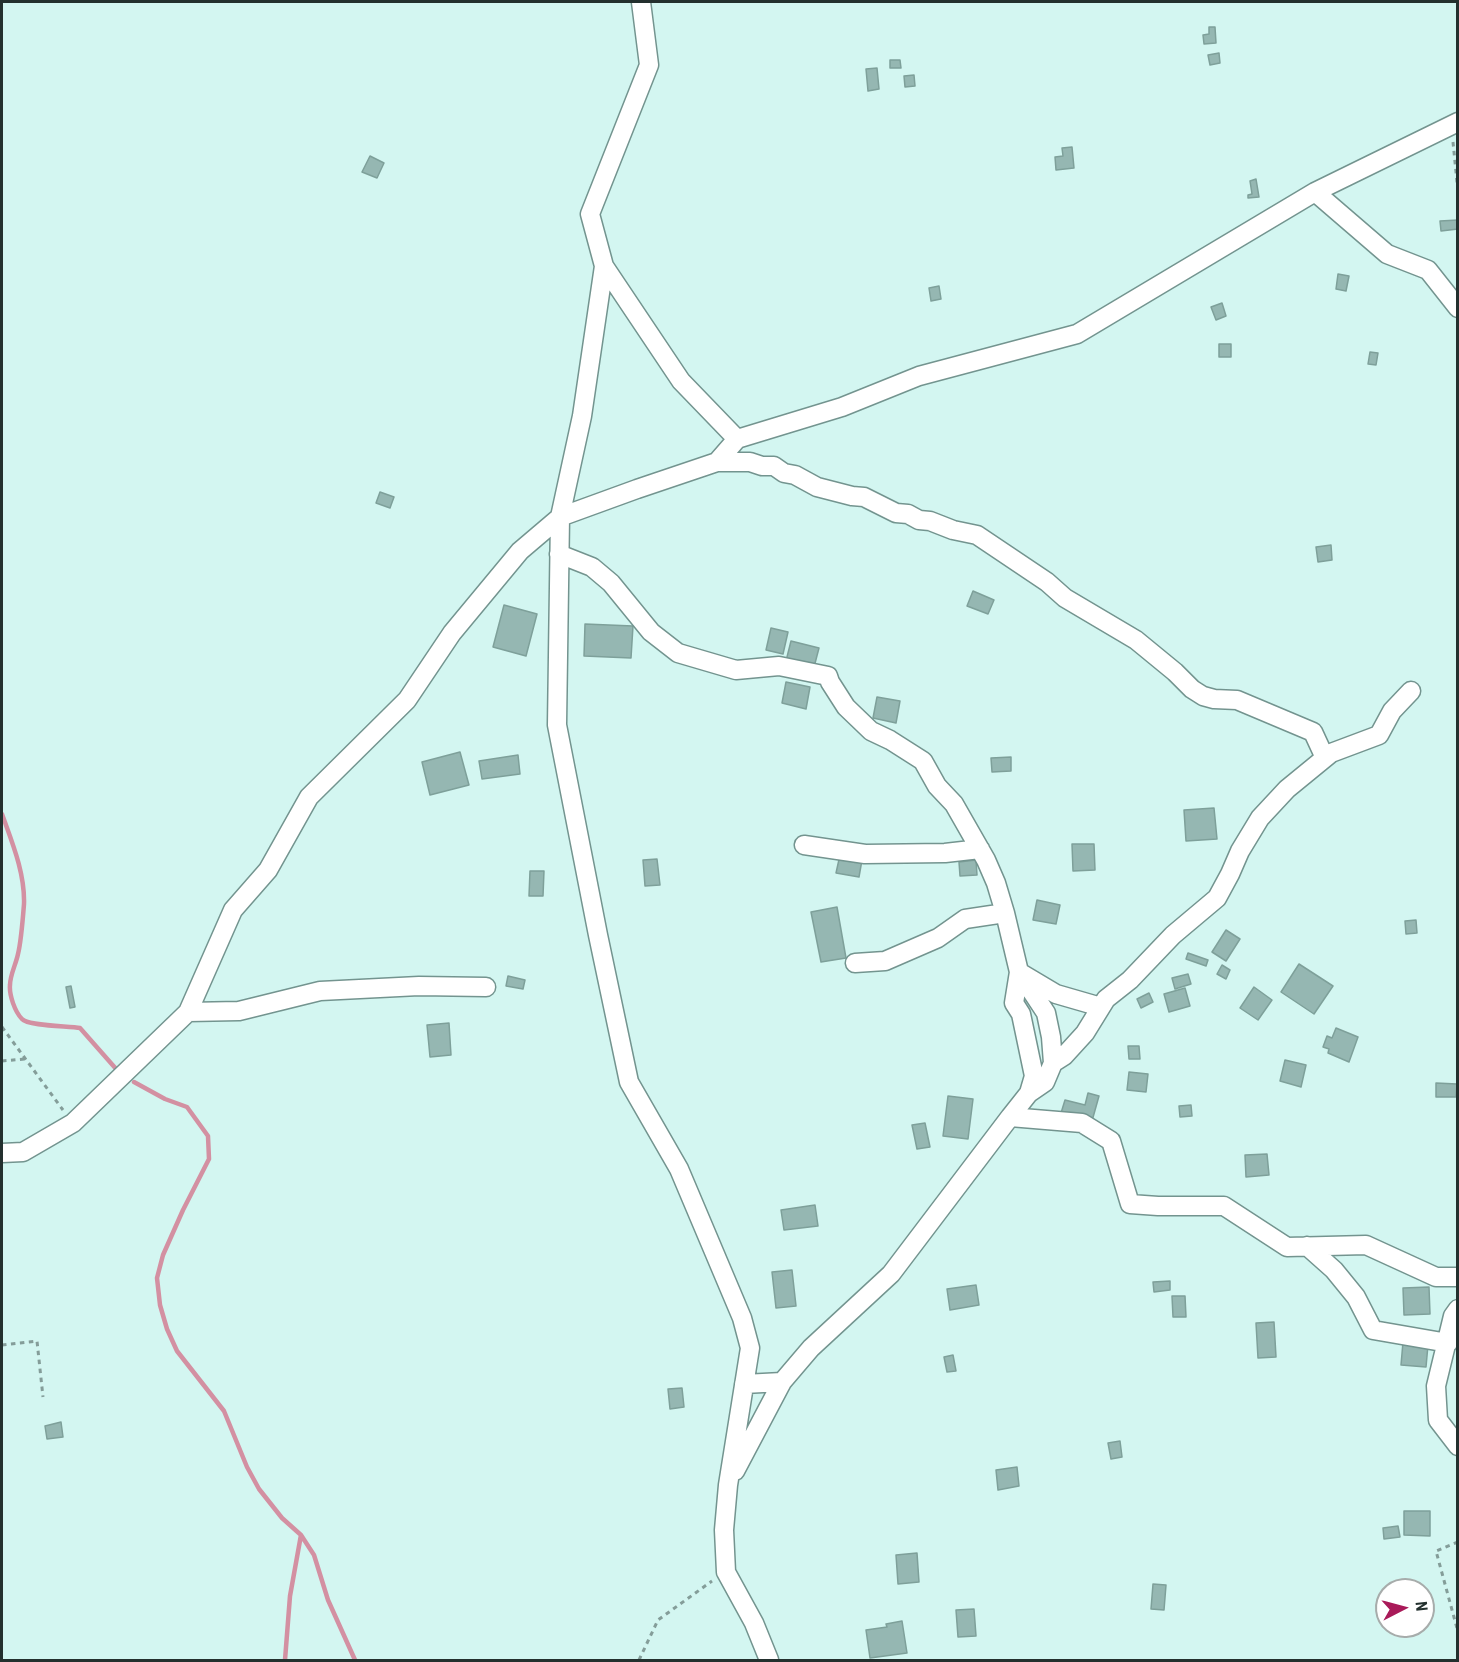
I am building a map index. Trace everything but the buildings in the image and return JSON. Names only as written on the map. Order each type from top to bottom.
[{"type":"street","points":[[641,2],[649,65],[590,214],[604,266],[681,381],[737,439]]},
{"type":"street","points":[[717,462],[737,439],[842,407],[919,376],[1077,334],[1315,192],[1454,124]]},
{"type":"street","points":[[1315,192],[1387,254],[1428,270],[1458,308]]},
{"type":"street","points":[[604,266],[582,416],[560,517],[557,725],[629,1082],[679,1169],[742,1318],[750,1348],[728,1485],[724,1530],[726,1572],[754,1623],[769,1660]]},
{"type":"street","points":[[2,1153],[23,1152],[73,1124],[188,1012],[233,910],[268,870],[309,797],[407,700],[452,633],[520,551],[560,517],[717,462],[750,462],[762,466],[774,466],[783,473],[795,475],[817,487],[864,497],[896,513],[908,514],[919,520],[977,535],[1047,582],[1065,598],[1136,640],[1175,672],[1192,690],[1214,699],[1238,700],[1313,732],[1325,758]]},
{"type":"street","points":[[559,554],[592,567],[651,632],[678,653],[736,670],[779,666],[828,676],[846,707],[871,731],[923,761],[937,786],[954,804],[980,849],[996,883],[1019,972],[1046,1012],[1051,1037],[1053,1063],[1045,1082],[1029,1093],[891,1274],[811,1348],[782,1382],[728,1485]]},
{"type":"street","points":[[1053,1063],[1064,1056],[1085,1033],[1106,999],[1130,980],[1173,935],[1217,898],[1240,851],[1260,818],[1287,789],[1331,753],[1379,735],[1392,711],[1411,691]]},
{"type":"street","points":[[804,845],[866,854],[945,853],[980,849]]},
{"type":"street","points":[[855,963],[885,961],[938,938],[965,919],[1005,913]]},
{"type":"street","points":[[1019,972],[1056,994],[1101,1007]]},
{"type":"street","points":[[1019,972],[1014,1003],[1021,1014],[1034,1076],[1029,1093]]},
{"type":"street","points":[[188,1012],[239,1011],[320,990],[419,986],[486,987]]},
{"type":"street","points":[[1010,1117],[1082,1123],[1111,1141],[1130,1204],[1224,1206],[1287,1247],[1366,1245],[1436,1277],[1458,1277]]},
{"type":"street","points":[[1307,1246],[1334,1270],[1356,1297],[1373,1330],[1448,1343]]},
{"type":"street","points":[[1458,1309],[1453,1316],[1436,1386],[1438,1420],[1458,1446]]},
{"type":"street","points":[[744,1384],[782,1382]]},
{"type":"path","points":[[1454,124],[1458,192]]},
{"type":"path","points":[[2,1028],[73,1124]]},
{"type":"path","points":[[2,1061],[25,1059]]},
{"type":"path","points":[[2,1346],[37,1341],[43,1397]]},
{"type":"path","points":[[1458,1542],[1436,1551],[1458,1632]]},
{"type":"path","points":[[639,1660],[658,1620],[726,1572]]},
{"type":"waterway","points":[[2,814],[17,858],[24,892],[20,943],[10,981],[10,994],[15,1008],[19,1016],[26,1021],[80,1028],[117,1070]]},
{"type":"waterway","points":[[134,1082],[165,1099],[187,1107],[208,1136],[209,1159],[163,1255],[157,1278],[160,1305],[167,1329],[177,1351],[224,1411],[247,1467],[259,1489],[282,1518],[301,1535],[314,1555],[328,1600],[355,1660]]},
{"type":"waterway","points":[[285,1660],[290,1596],[301,1535]]}]
